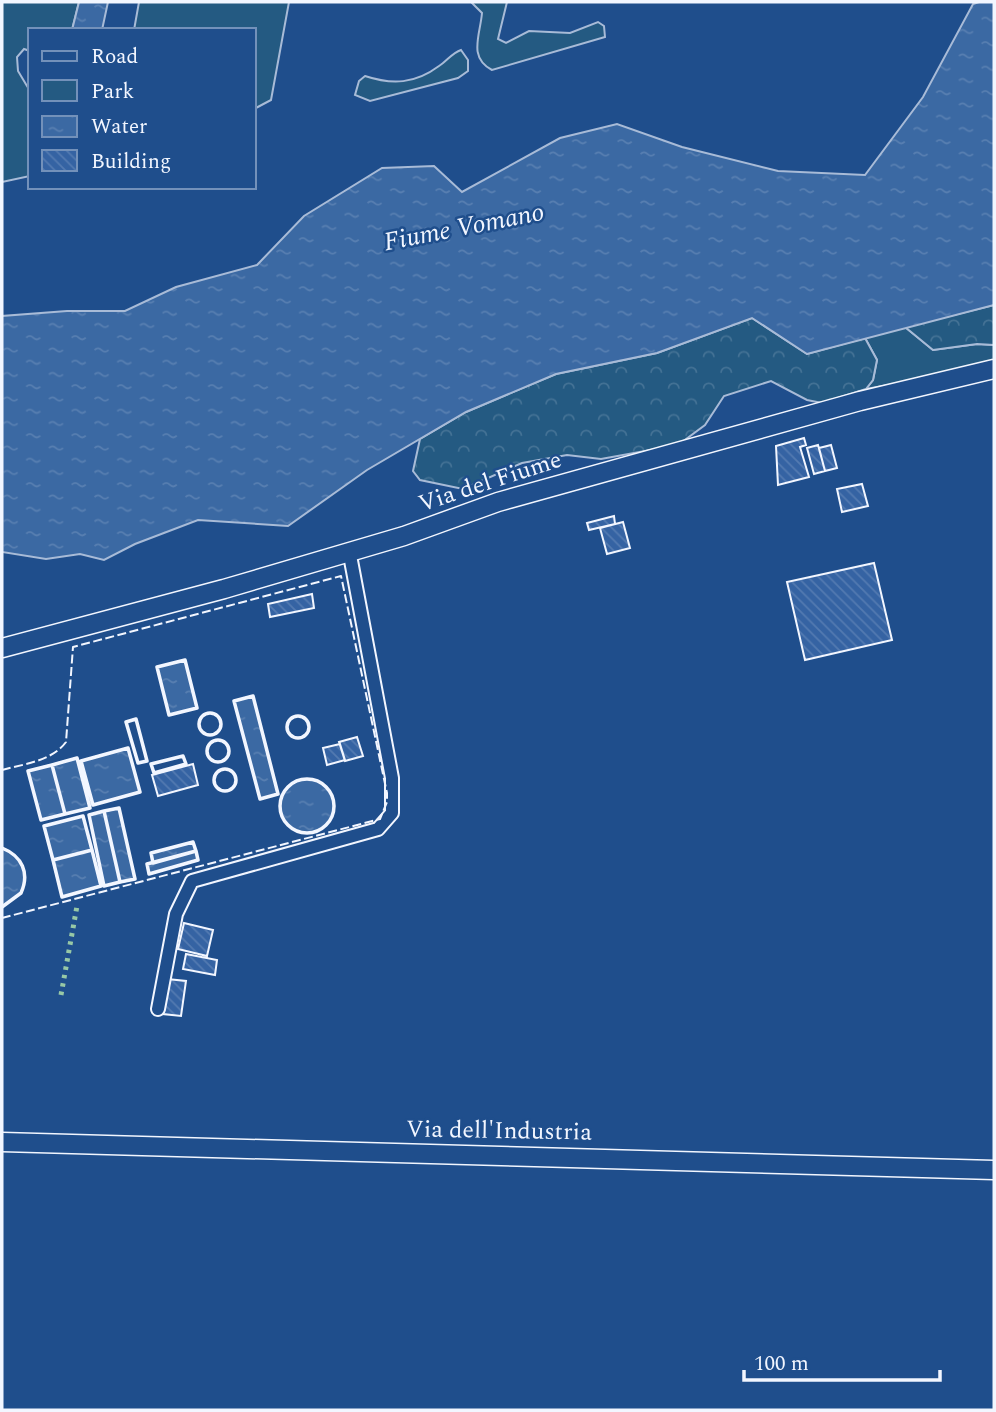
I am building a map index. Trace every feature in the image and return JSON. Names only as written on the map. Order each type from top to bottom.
[{"type":"street","name":"Via del Fiume","points":[[2,648],[224,589],[349,550],[404,536],[537,491],[860,401],[994,369]]},
{"type":"street","points":[[158,1009],[176,914],[192,881],[378,829],[392,813],[392,778],[349,550]]},
{"type":"street","name":"Via dell'Industria","points":[[2,1142],[994,1170]]},
{"type":"green space","points":[[2,2],[79,2],[72,28],[28,28],[28,50],[24,49],[17,57],[18,71],[28,88],[28,176],[2,182]]},
{"type":"green space","points":[[139,2],[289,2],[271,100],[256,108],[256,28],[134,28]]},
{"type":"green space","points":[[471,2],[507,2],[498,39],[506,43],[529,31],[570,33],[598,22],[604,26],[605,37],[492,70],[480,59],[477,45],[482,13]]},
{"type":"green space","points":[[461,50],[468,60],[468,71],[458,78],[370,101],[355,95],[359,81],[365,76],[394,82],[412,79],[430,72]]},
{"type":"green space","points":[[994,305],[994,345],[977,344],[933,350],[905,327]]},
{"type":"green space","points":[[752,318],[807,354],[865,338],[877,360],[873,380],[866,389],[822,403],[807,400],[771,381],[724,396],[705,425],[678,445],[601,459],[567,455],[522,463],[463,489],[420,480],[413,471],[420,439],[466,412],[556,374],[657,353]]},
{"type":"green space","points":[[905,327],[933,350],[977,344],[994,345],[994,366],[866,389],[873,380],[877,360],[865,338]]},
{"type":"water","points":[[79,2],[108,2],[102,28],[72,28]]},
{"type":"water","name":"Fiume Vomano","points":[[994,2],[994,305],[807,354],[752,318],[657,353],[556,374],[466,412],[367,470],[288,526],[198,520],[135,544],[104,560],[80,554],[46,559],[2,552],[2,316],[67,311],[125,311],[176,287],[257,265],[304,216],[382,168],[434,166],[462,192],[560,138],[617,124],[682,147],[778,171],[865,175],[923,97],[973,4]]},
{"type":"water","points":[[185,660],[197,708],[169,715],[157,667]]},
{"type":"water","points":[[253,696],[278,794],[260,799],[234,701]]},
{"type":"water","points":[[128,748],[140,792],[93,805],[81,761]]},
{"type":"water","points":[[77,758],[90,808],[41,820],[28,771]]},
{"type":"water","points":[[307,779],[326,787],[334,806],[326,825],[307,833],[288,825],[280,806],[288,787]]},
{"type":"water","points":[[119,808],[135,879],[104,886],[89,815]]},
{"type":"water","points":[[83,816],[101,886],[62,897],[44,826]]},
{"type":"water","points":[[193,842],[198,860],[149,874],[147,864],[153,862],[151,853]]},
{"type":"water","points":[[2,848],[19,860],[25,879],[21,893],[2,907]]},
{"type":"building","points":[[804,438],[806,445],[800,447],[809,477],[778,485],[776,446]]},
{"type":"building","points":[[818,445],[825,471],[814,474],[807,448]]},
{"type":"building","points":[[831,445],[837,468],[825,471],[819,448]]},
{"type":"building","points":[[862,484],[868,506],[842,512],[837,489]]},
{"type":"building","points":[[614,516],[615,524],[589,530],[587,523]]},
{"type":"building","points":[[623,522],[630,548],[607,554],[600,528]]},
{"type":"building","points":[[874,563],[892,640],[805,660],[787,582]]},
{"type":"building","points":[[312,594],[314,608],[270,617],[268,604]]},
{"type":"building","points":[[357,737],[363,756],[345,761],[339,742]]},
{"type":"building","points":[[340,744],[345,760],[327,765],[323,748]]},
{"type":"building","points":[[193,764],[198,785],[158,796],[152,775]]},
{"type":"building","points":[[184,923],[213,930],[207,956],[178,949]]},
{"type":"building","points":[[186,954],[217,960],[215,975],[183,969]]},
{"type":"building","points":[[167,979],[186,981],[181,1016],[163,1014]]},
{"type":"hedge","points":[[61,995],[77,906]]},
{"type":"fence","points":[[2,770],[45,758],[66,742],[73,647],[341,576],[387,793],[387,802],[380,819],[2,918]]},
{"type":"wall","points":[[185,660],[197,708],[169,715],[157,667],[185,660]]},
{"type":"wall","points":[[253,696],[278,794],[260,799],[234,701],[253,696]]},
{"type":"wall","points":[[210,713],[218,716],[221,724],[218,732],[210,735],[202,732],[199,724],[202,716],[210,713]]},
{"type":"wall","points":[[298,716],[306,719],[309,727],[306,735],[298,738],[290,735],[287,727],[290,719],[298,716]]},
{"type":"wall","points":[[136,719],[147,761],[138,763],[126,722],[136,719]]},
{"type":"wall","points":[[218,740],[226,743],[229,751],[226,759],[218,762],[210,759],[207,751],[210,743],[218,740]]},
{"type":"wall","points":[[128,748],[140,792],[93,805],[81,761],[128,748]]},
{"type":"wall","points":[[183,756],[186,764],[154,773],[151,764],[183,756]]},
{"type":"wall","points":[[77,758],[90,808],[65,814],[52,765],[77,758]]},
{"type":"wall","points":[[52,765],[65,814],[41,820],[28,771],[52,765]]},
{"type":"wall","points":[[225,769],[233,772],[236,780],[233,788],[225,791],[217,788],[214,780],[217,772],[225,769]]},
{"type":"wall","points":[[307,779],[326,787],[334,806],[326,825],[307,833],[288,825],[280,806],[288,787],[307,779]]},
{"type":"wall","points":[[119,808],[135,879],[120,882],[104,811],[119,808]]},
{"type":"wall","points":[[104,811],[120,882],[104,886],[89,815],[104,811]]},
{"type":"wall","points":[[83,816],[92,850],[53,860],[44,826],[83,816]]},
{"type":"wall","points":[[193,842],[196,851],[153,863],[151,853],[193,842]]},
{"type":"wall","points":[[2,848],[19,860],[25,879],[21,893],[2,907]]},
{"type":"wall","points":[[92,850],[101,886],[62,897],[53,860],[92,850]]},
{"type":"wall","points":[[196,851],[198,860],[149,874],[147,864],[196,851]]}]
